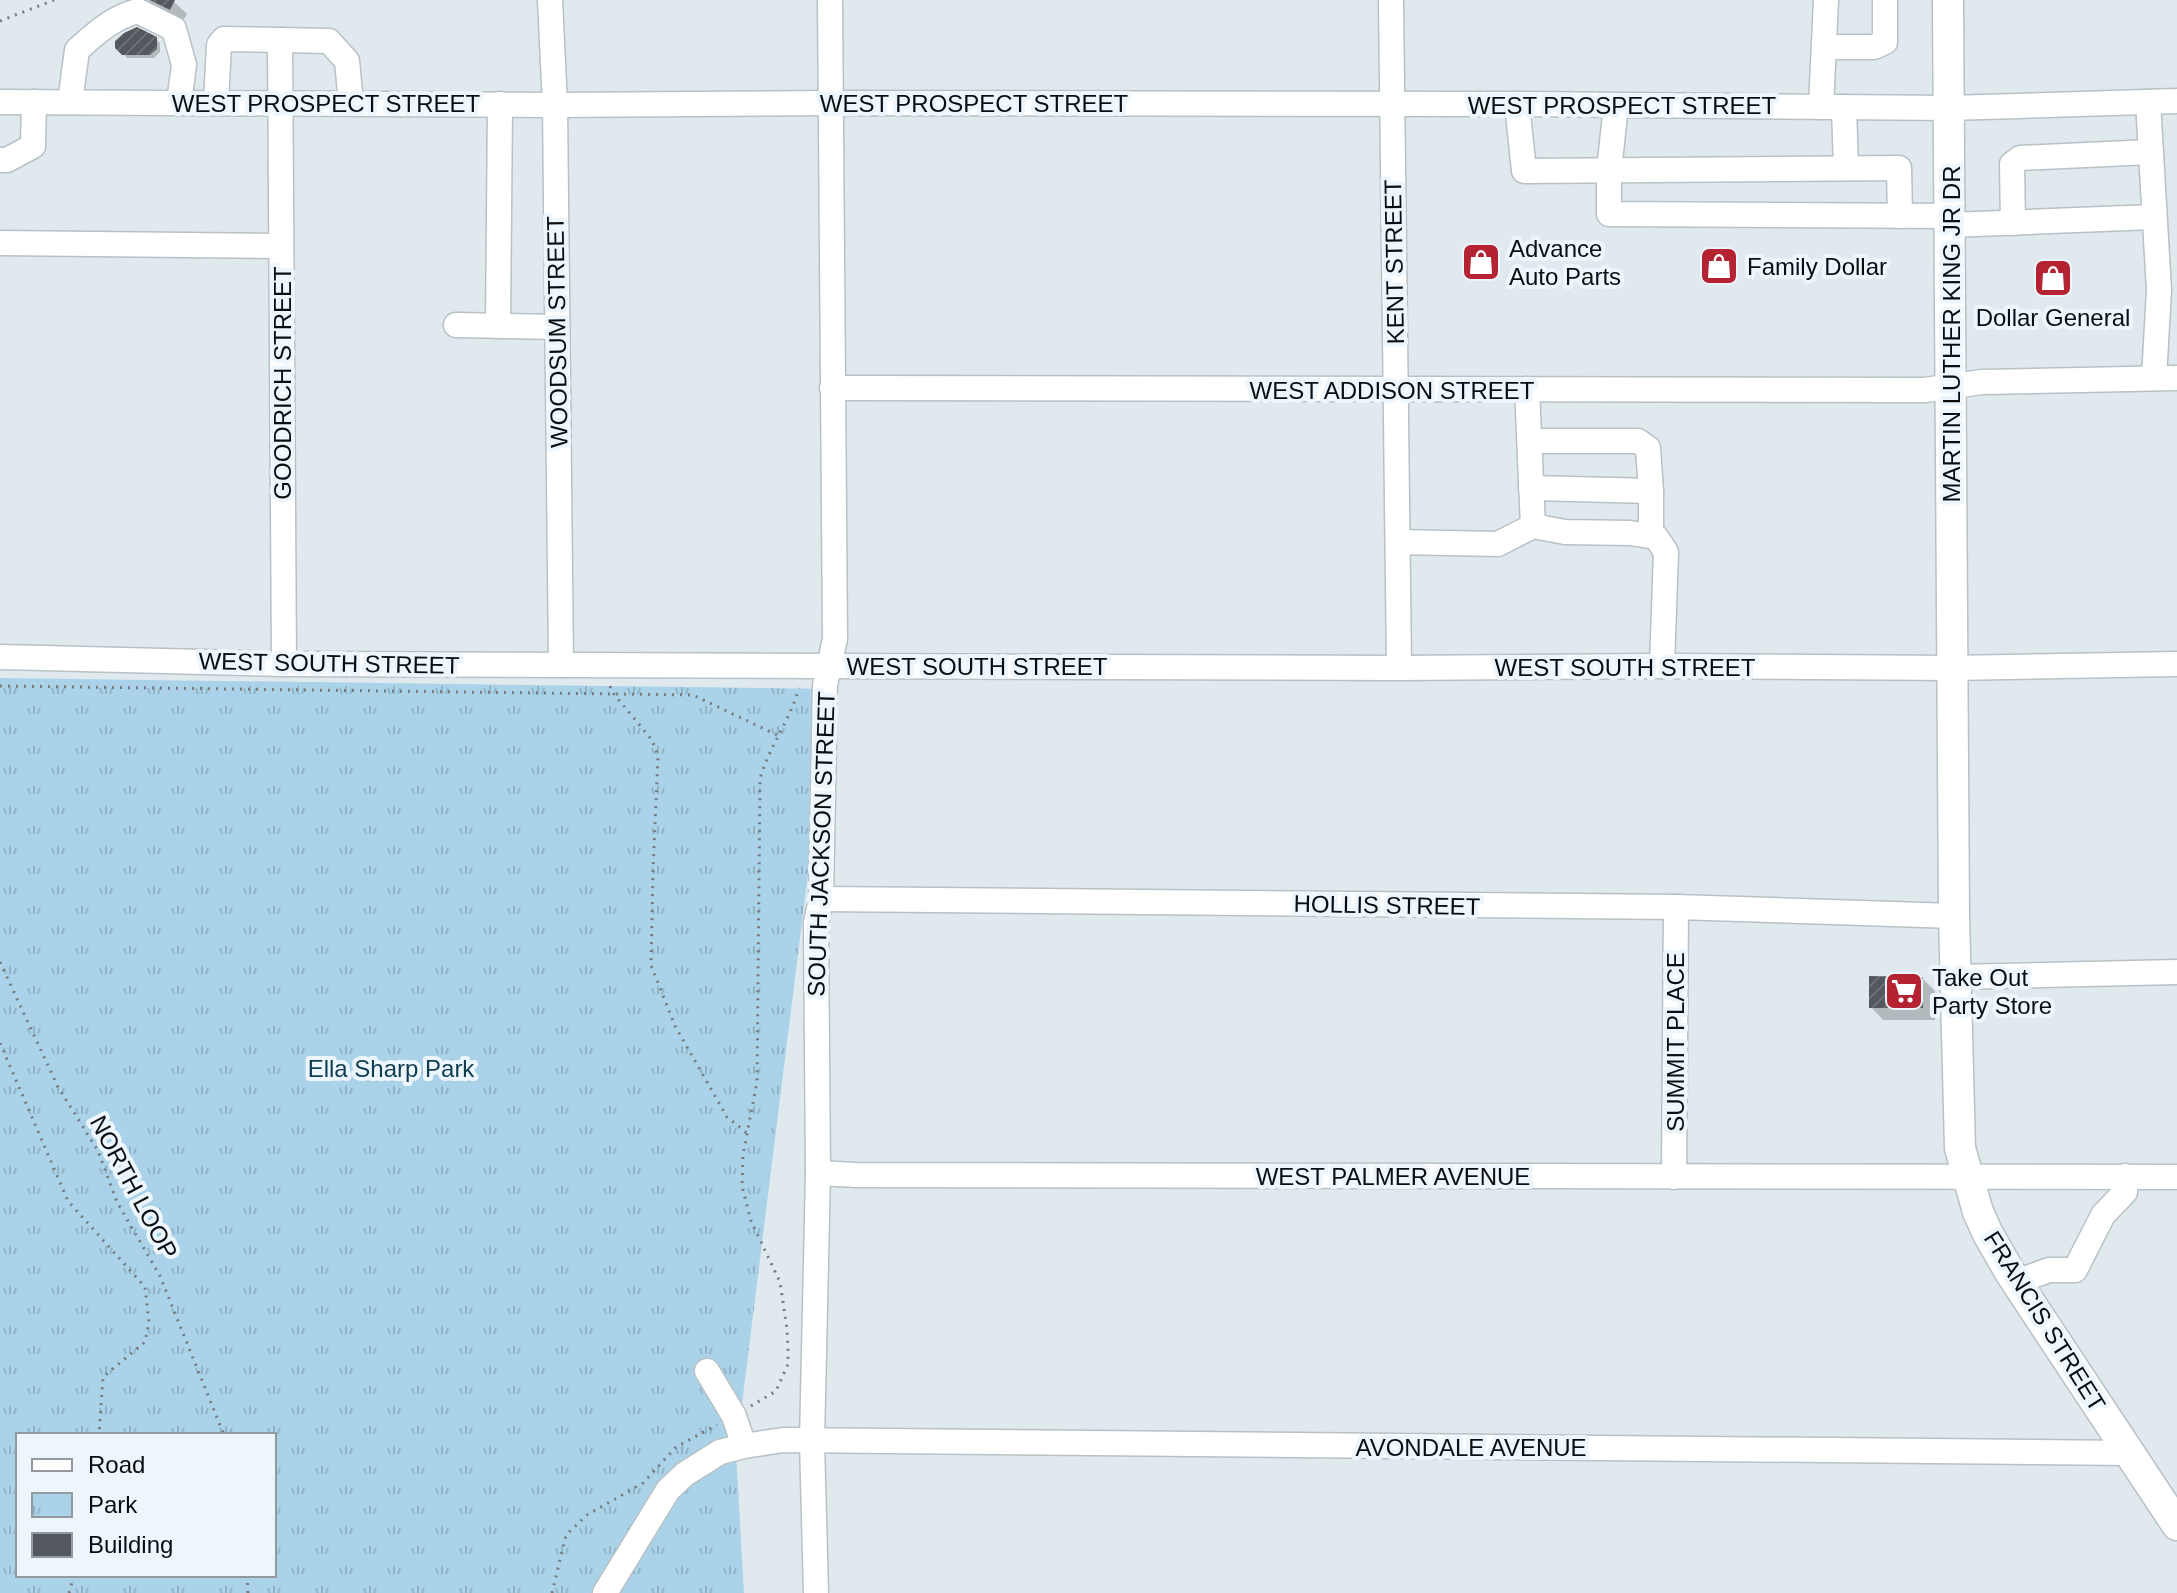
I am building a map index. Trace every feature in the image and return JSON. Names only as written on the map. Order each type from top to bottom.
[{"type":"main road","name":"MARTIN LUTHER KING JR DR","points":[[1948,0],[1953,668]]},
{"type":"main road","name":"FRANCIS STREET","points":[[1953,668],[1954,916],[1960,1148],[1978,1212],[1988,1234],[2016,1282],[2177,1525]]},
{"type":"street","name":"WOODSUM STREET","points":[[550,0],[555,105],[561,665]]},
{"type":"street","name":"SOUTH JACKSON STREET","points":[[816,1593],[812,1441],[818,1173],[816,923],[821,899],[825,685],[835,639],[830,0]]},
{"type":"street","name":"KENT STREET","points":[[1391,0],[1399,668]]},
{"type":"street","points":[[1826,0],[1824,47],[1846,168]]},
{"type":"street","points":[[1824,47],[1874,47],[1885,42],[1885,0]]},
{"type":"street","points":[[70,102],[77,50],[100,29],[126,14],[138,11],[174,29],[184,65],[179,102]]},
{"type":"street","points":[[216,102],[219,45],[224,39],[329,41],[347,61],[351,103]]},
{"type":"street","name":"GOODRICH STREET","points":[[280,40],[284,664]]},
{"type":"street","name":"WEST PROSPECT STREET","points":[[0,102],[1517,104],[1949,108],[2177,101]]},
{"type":"street","points":[[0,160],[7,160],[33,146],[34,102]]},
{"type":"street","points":[[2148,102],[2153,217],[2166,378]]},
{"type":"street","points":[[498,326],[500,104]]},
{"type":"street","points":[[1517,104],[1524,171],[1899,168],[1900,216]]},
{"type":"street","points":[[1616,106],[1609,170],[1609,214],[1900,216],[2013,223],[2153,217]]},
{"type":"street","points":[[2013,223],[2012,164],[2020,158],[2150,152]]},
{"type":"street","points":[[0,243],[281,246]]},
{"type":"street","points":[[456,325],[557,327]]},
{"type":"street","name":"WEST ADDISON STREET","points":[[832,388],[1925,390],[1982,382],[2166,378]]},
{"type":"street","points":[[1527,389],[1533,526]]},
{"type":"street","points":[[1530,441],[1638,441],[1648,448],[1651,536]]},
{"type":"street","points":[[1531,488],[1651,491]]},
{"type":"street","points":[[1398,542],[1498,544],[1533,526],[1565,532],[1630,533],[1656,537],[1666,552],[1662,666]]},
{"type":"street","name":"WEST SOUTH STREET","points":[[0,657],[284,664],[603,666],[1953,668],[2177,664]]},
{"type":"street","name":"HOLLIS STREET","points":[[821,899],[1676,907],[1954,916]]},
{"type":"street","name":"SUMMIT PLACE","points":[[1674,1177],[1676,907]]},
{"type":"street","points":[[1955,977],[2177,972]]},
{"type":"street","name":"WEST PALMER AVENUE","points":[[818,1173],[2177,1177]]},
{"type":"street","points":[[2016,1282],[2049,1270],[2075,1270],[2103,1215],[2125,1192],[2125,1176]]},
{"type":"street","points":[[707,1371],[734,1416],[744,1446]]},
{"type":"street","name":"AVONDALE AVENUE","points":[[605,1593],[668,1490],[685,1474],[720,1452],[783,1440],[2129,1453]]},
{"type":"path","points":[[0,21],[54,0]]},
{"type":"path","points":[[603,666],[613,693],[652,740],[658,756],[651,965],[675,1026],[727,1117],[748,1134]]},
{"type":"path","points":[[552,1593],[566,1535],[587,1515],[643,1483],[676,1447],[776,1391],[788,1364],[787,1329],[780,1282],[751,1221],[742,1186],[743,1155],[757,1082],[760,779],[765,762],[790,715],[800,685]]},
{"type":"path","points":[[0,686],[693,695],[779,736]]},
{"type":"path","name":"NORTH LOOP","points":[[0,962],[58,1087],[98,1151],[117,1202],[160,1276],[223,1433]]},
{"type":"path","name":"NORTH LOOP","points":[[0,1043],[68,1201],[145,1287],[149,1322],[145,1342],[103,1377],[99,1433]]},
{"type":"green space","name":"Ella Sharp Park","points":[[0,678],[831,689],[736,1452],[744,1593],[0,1593]]},
{"type":"building","points":[[150,0],[175,0],[170,10]]},
{"type":"building","points":[[137,27],[157,37],[157,49],[150,55],[122,55],[115,48],[115,41]]},
{"type":"building","points":[[1869,976],[1923,977],[1923,1008],[1869,1008]]},
{"type":"place","name":"Advance Auto Parts","points":[[1481,262]]},
{"type":"place","name":"Family Dollar","points":[[1719,266]]},
{"type":"place","name":"Dollar General","points":[[2053,278]]},
{"type":"place","name":"Take Out Party Store","points":[[1904,991]]}]
